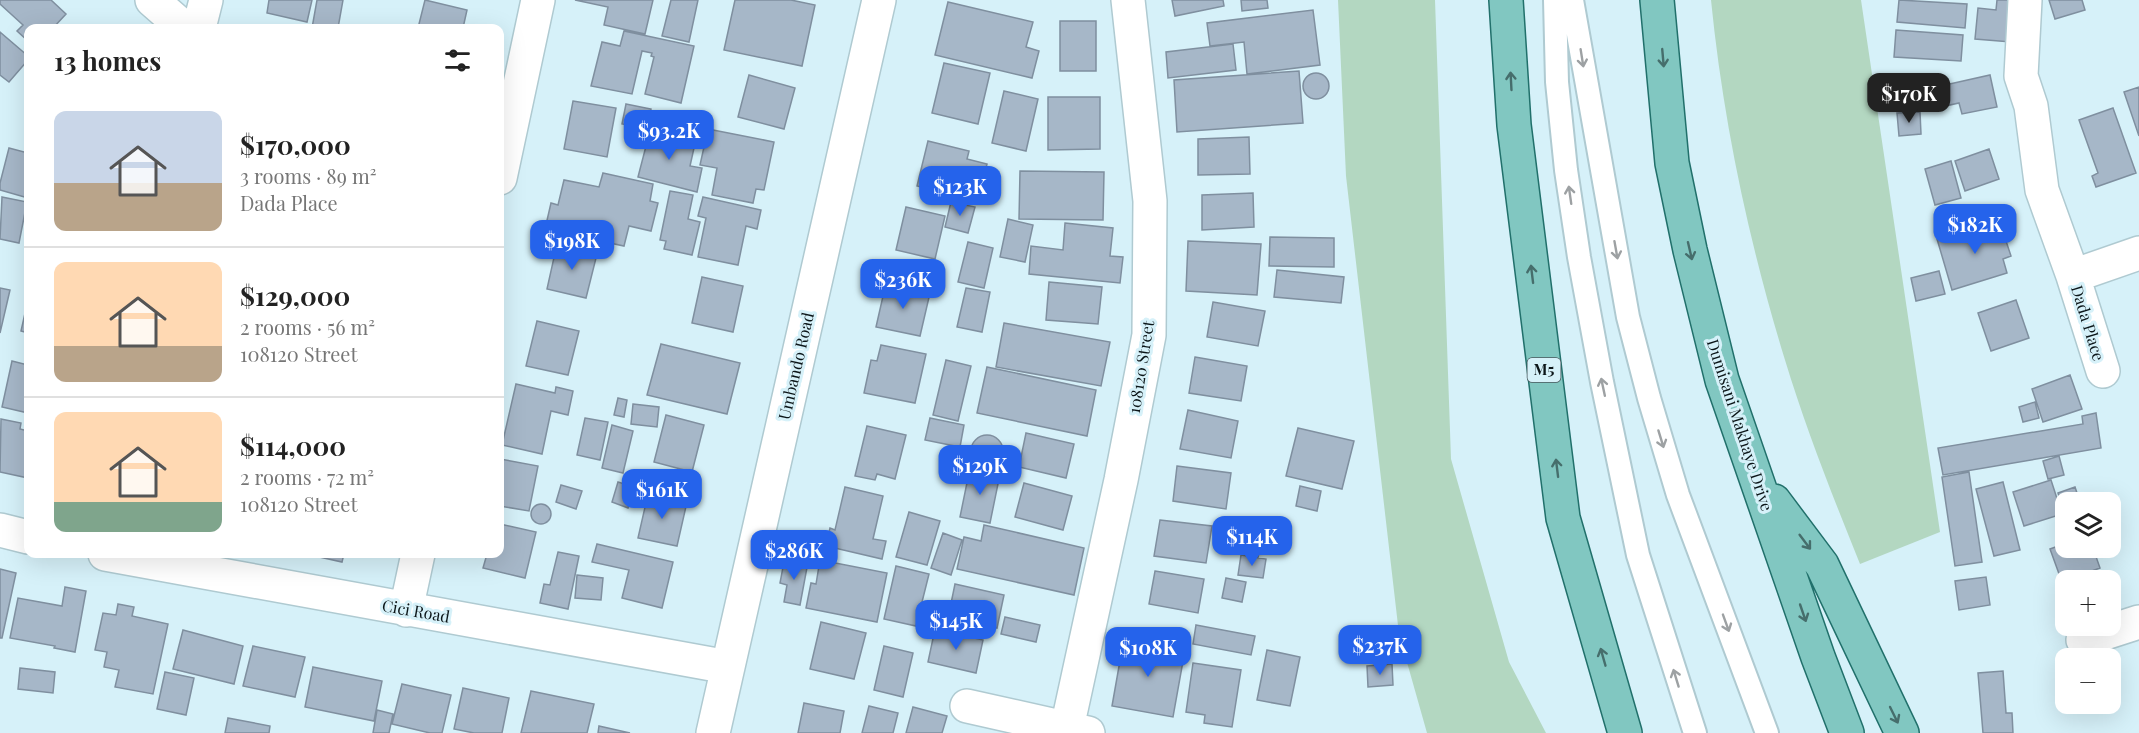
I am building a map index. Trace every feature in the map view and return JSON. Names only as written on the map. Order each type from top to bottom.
[{"type":"main road","name":"M5","points":[[1506,0],[1514,124],[1563,518],[1625,733]]},
{"type":"main road","name":"Dumisani Makhaye Drive","points":[[1657,0],[1672,163],[1722,380],[1818,657],[1847,733]]},
{"type":"main road","points":[[1757,478],[1822,565],[1902,733]]},
{"type":"street","points":[[152,0],[179,24]]},
{"type":"street","points":[[201,24],[206,0]]},
{"type":"street","points":[[504,159],[538,0]]},
{"type":"street","name":"Umbando Road","points":[[713,733],[879,0]]},
{"type":"street","name":"108120 Street","points":[[967,706],[1077,730],[1149,335],[1150,201],[1128,0]]},
{"type":"street","name":"Dada Place","points":[[2025,0],[2020,76],[2031,106],[2042,190],[2073,276],[2103,371]]},
{"type":"street","name":"Dada Place","points":[[2073,276],[2139,253]]},
{"type":"street","points":[[0,530],[24,536]]},
{"type":"street","name":"Cici Road","points":[[126,558],[728,667]]},
{"type":"street","points":[[406,610],[417,558]]},
{"type":"street","points":[[2083,640],[2139,622]]},
{"type":"lane","points":[[1555,0],[1557,82],[1566,170],[1602,382],[1638,555],[1695,733]]},
{"type":"lane","points":[[1572,0],[1628,317],[1649,398],[1678,495],[1767,733]]},
{"type":"green space","points":[[1338,0],[1435,0],[1451,459],[1509,662],[1546,733],[1427,733],[1399,634],[1346,176]]},
{"type":"green space","points":[[1711,0],[1861,0],[1940,532],[1860,564],[1802,412],[1760,271],[1730,136]]},
{"type":"building","points":[[0,0],[51,0],[66,14],[57,24],[24,24],[24,37],[17,31],[23,25],[0,4]]},
{"type":"building","points":[[269,0],[312,0],[307,22],[267,13]]},
{"type":"building","points":[[317,0],[343,0],[339,24],[313,24]]},
{"type":"building","points":[[425,0],[467,10],[464,24],[419,24]]},
{"type":"building","points":[[575,0],[653,0],[645,34],[604,25],[608,7]]},
{"type":"building","points":[[671,0],[698,0],[689,42],[662,36]]},
{"type":"building","points":[[735,0],[791,0],[815,5],[802,66],[724,50]]},
{"type":"building","points":[[1172,0],[1223,0],[1224,6],[1175,16]]},
{"type":"building","points":[[1241,0],[1267,0],[1268,8],[1242,11]]},
{"type":"building","points":[[1899,0],[1967,4],[1965,28],[1897,22]]},
{"type":"building","points":[[1997,0],[2015,0],[2011,42],[1975,39],[1978,8],[1996,10]]},
{"type":"building","points":[[2049,0],[2082,0],[2085,10],[2055,19]]},
{"type":"building","points":[[948,2],[1033,22],[1026,47],[1039,51],[1032,78],[935,55]]},
{"type":"building","points":[[1313,10],[1320,65],[1247,74],[1244,42],[1210,46],[1207,23]]},
{"type":"building","points":[[1060,21],[1096,21],[1096,71],[1060,71]]},
{"type":"building","points":[[1896,30],[1963,35],[1961,61],[1894,57]]},
{"type":"building","points":[[624,31],[694,46],[681,103],[645,94],[654,57],[651,56],[652,53],[642,51],[632,94],[591,86],[602,42],[620,46]]},
{"type":"building","points":[[0,32],[24,53],[24,65],[9,82],[0,75]]},
{"type":"building","points":[[1233,44],[1236,70],[1168,78],[1166,52]]},
{"type":"building","points":[[944,63],[990,73],[978,124],[932,113]]},
{"type":"building","points":[[1299,71],[1303,123],[1177,132],[1174,80]]},
{"type":"building","points":[[1316,73],[1325,77],[1329,86],[1325,95],[1316,99],[1307,95],[1303,86],[1307,77]]},
{"type":"building","points":[[749,75],[795,88],[784,129],[738,117]]},
{"type":"building","points":[[1990,75],[1997,107],[1962,114],[1959,103],[1941,107],[1936,87]]},
{"type":"building","points":[[2139,87],[2139,136],[2124,92]]},
{"type":"building","points":[[1004,91],[1038,99],[1026,151],[992,143]]},
{"type":"building","points":[[1048,97],[1100,97],[1100,149],[1048,150]]},
{"type":"building","points":[[573,101],[616,108],[607,157],[564,149]]},
{"type":"building","points":[[626,104],[651,109],[647,128],[622,124]]},
{"type":"building","points":[[2113,108],[2136,173],[2096,187],[2092,176],[2098,173],[2079,120]]},
{"type":"building","points":[[1920,112],[1921,134],[1899,136],[1897,113]]},
{"type":"building","points":[[682,119],[700,122],[698,135],[680,131]]},
{"type":"building","points":[[652,123],[675,129],[672,142],[694,148],[690,166],[702,168],[697,192],[638,177]]},
{"type":"building","points":[[708,129],[774,142],[764,190],[756,189],[753,203],[712,195],[717,168],[700,165]]},
{"type":"building","points":[[1249,137],[1250,174],[1198,175],[1198,139]]},
{"type":"building","points":[[928,141],[969,151],[967,159],[987,164],[978,200],[917,186]]},
{"type":"building","points":[[9,148],[24,152],[24,197],[0,190]]},
{"type":"building","points":[[1989,149],[1999,179],[1965,191],[1955,161]]},
{"type":"building","points":[[1951,161],[1961,198],[1935,205],[1925,169]]},
{"type":"building","points":[[1020,171],[1104,172],[1103,220],[1019,219]]},
{"type":"building","points":[[603,173],[653,184],[650,201],[658,203],[651,231],[629,226],[624,246],[545,229],[551,203],[558,205],[564,180],[599,187]]},
{"type":"building","points":[[670,191],[693,195],[688,219],[700,222],[692,255],[664,249],[666,241],[660,240]]},
{"type":"building","points":[[1253,193],[1254,227],[1202,230],[1202,195]]},
{"type":"building","points":[[2,197],[24,201],[24,217],[19,243],[0,239]]},
{"type":"building","points":[[703,197],[761,210],[757,229],[746,226],[738,265],[698,257],[706,218],[698,216]]},
{"type":"building","points":[[951,202],[975,207],[968,233],[945,227]]},
{"type":"building","points":[[906,207],[945,216],[935,259],[896,250]]},
{"type":"building","points":[[1008,219],[1033,225],[1025,262],[1000,257]]},
{"type":"building","points":[[1999,220],[2011,256],[2003,259],[2007,273],[1952,290],[1937,239]]},
{"type":"building","points":[[1065,223],[1113,228],[1110,256],[1123,257],[1120,283],[1029,274],[1031,246],[1063,250]]},
{"type":"building","points":[[1270,237],[1334,238],[1334,267],[1269,266]]},
{"type":"building","points":[[1188,241],[1261,244],[1257,295],[1186,291]]},
{"type":"building","points":[[968,242],[993,248],[984,288],[958,282]]},
{"type":"building","points":[[557,244],[597,254],[586,298],[547,289]]},
{"type":"building","points":[[1277,270],[1344,277],[1341,303],[1274,297]]},
{"type":"building","points":[[1939,271],[1945,294],[1916,301],[1911,278]]},
{"type":"building","points":[[702,277],[743,286],[733,332],[692,323]]},
{"type":"building","points":[[1049,282],[1102,287],[1098,324],[1046,320]]},
{"type":"building","points":[[886,283],[930,293],[920,336],[876,327]]},
{"type":"building","points":[[0,288],[10,290],[0,333]]},
{"type":"building","points":[[966,288],[990,292],[982,332],[957,327]]},
{"type":"building","points":[[2016,300],[2029,338],[1991,351],[1978,313]]},
{"type":"building","points":[[1213,302],[1265,311],[1258,346],[1207,337]]},
{"type":"building","points":[[537,321],[579,331],[568,375],[526,366]]},
{"type":"building","points":[[1004,323],[1110,342],[1101,386],[996,367]]},
{"type":"building","points":[[661,344],[740,363],[727,414],[647,395]]},
{"type":"building","points":[[881,345],[926,354],[915,403],[864,393],[871,360],[877,361]]},
{"type":"building","points":[[1195,357],[1247,366],[1241,401],[1189,393]]},
{"type":"building","points":[[946,360],[971,366],[958,421],[933,415]]},
{"type":"building","points":[[12,361],[24,364],[24,412],[2,407]]},
{"type":"building","points":[[987,367],[1096,390],[1087,436],[977,413]]},
{"type":"building","points":[[2070,375],[2082,409],[2043,422],[2032,389]]},
{"type":"building","points":[[516,384],[555,393],[556,387],[573,391],[568,415],[551,411],[542,454],[504,445]]},
{"type":"building","points":[[618,398],[627,400],[624,417],[614,415]]},
{"type":"building","points":[[2035,402],[2039,418],[2023,422],[2019,407]]},
{"type":"building","points":[[633,404],[659,407],[657,427],[631,424]]},
{"type":"building","points":[[1188,410],[1238,421],[1231,458],[1180,449]]},
{"type":"building","points":[[2096,413],[2101,448],[1943,475],[1938,448],[2083,424],[2082,416]]},
{"type":"building","points":[[666,415],[704,425],[692,472],[654,462]]},
{"type":"building","points":[[585,418],[608,422],[600,460],[577,455]]},
{"type":"building","points":[[930,418],[964,425],[960,447],[925,440]]},
{"type":"building","points":[[1,419],[21,423],[20,429],[24,430],[24,477],[0,472]]},
{"type":"building","points":[[612,425],[633,431],[623,473],[602,468]]},
{"type":"building","points":[[867,426],[906,435],[895,479],[877,474],[875,480],[855,476]]},
{"type":"building","points":[[1298,428],[1354,441],[1342,489],[1286,476]]},
{"type":"building","points":[[1026,433],[1074,444],[1066,478],[1019,467]]},
{"type":"building","points":[[987,435],[998,440],[1003,451],[998,462],[987,467],[976,462],[971,451],[976,440]]},
{"type":"building","points":[[2059,456],[2064,475],[2048,479],[2043,461]]},
{"type":"building","points":[[504,460],[538,466],[529,511],[504,507]]},
{"type":"building","points":[[1177,466],[1231,473],[1226,509],[1173,501]]},
{"type":"building","points":[[970,468],[1000,474],[990,523],[960,517]]},
{"type":"building","points":[[1969,472],[1982,562],[1955,566],[1942,477]]},
{"type":"building","points":[[2051,480],[2055,492],[2055,516],[2024,526],[2013,492]]},
{"type":"building","points":[[618,482],[634,487],[628,508],[612,502]]},
{"type":"building","points":[[2003,482],[2020,550],[1994,556],[1976,489]]},
{"type":"building","points":[[1024,483],[1072,496],[1063,530],[1015,517]]},
{"type":"building","points":[[561,485],[582,491],[576,509],[556,502]]},
{"type":"building","points":[[1300,486],[1321,491],[1317,511],[1296,506]]},
{"type":"building","points":[[845,487],[883,496],[873,539],[886,541],[882,559],[826,546],[830,528],[835,530]]},
{"type":"building","points":[[2075,487],[2077,492],[2061,492]]},
{"type":"building","points":[[648,494],[687,502],[677,546],[638,538]]},
{"type":"building","points":[[541,504],[548,507],[551,514],[548,521],[541,524],[534,521],[531,514],[534,507]]},
{"type":"building","points":[[909,512],[940,521],[927,565],[896,557]]},
{"type":"building","points":[[1160,520],[1212,526],[1206,563],[1154,556]]},
{"type":"building","points":[[504,525],[536,532],[525,578],[483,568],[486,558],[504,558]]},
{"type":"building","points":[[984,525],[1084,548],[1074,595],[957,569],[964,537],[981,541]]},
{"type":"building","points":[[1243,528],[1264,534],[1258,557],[1237,551]]},
{"type":"building","points":[[943,533],[962,540],[951,575],[931,568]]},
{"type":"building","points":[[597,544],[673,562],[662,608],[622,598],[629,570],[592,562]]},
{"type":"building","points":[[2055,547],[2055,558],[2096,558],[2100,568],[2058,570],[2050,549]]},
{"type":"building","points":[[558,552],[579,556],[568,609],[540,603],[544,584],[550,585]]},
{"type":"building","points":[[1241,555],[1266,559],[1263,578],[1238,575]]},
{"type":"building","points":[[324,558],[343,558],[342,562]]},
{"type":"building","points":[[793,559],[808,562],[800,605],[784,602],[787,585],[780,583],[783,567],[791,568]]},
{"type":"building","points":[[820,560],[887,573],[877,622],[806,608],[811,583],[816,584]]},
{"type":"building","points":[[896,566],[929,574],[916,626],[884,619]]},
{"type":"building","points":[[0,569],[16,573],[2,638],[0,638]]},
{"type":"building","points":[[1155,571],[1204,579],[1198,613],[1149,604]]},
{"type":"building","points":[[577,575],[603,578],[601,600],[575,598]]},
{"type":"building","points":[[1986,577],[1990,605],[1959,610],[1955,581]]},
{"type":"building","points":[[1226,578],[1246,582],[1242,602],[1222,598]]},
{"type":"building","points":[[955,584],[1004,595],[997,628],[948,618]]},
{"type":"building","points":[[65,587],[86,591],[75,652],[10,638],[18,598],[62,606]]},
{"type":"building","points":[[118,604],[134,607],[132,616],[168,624],[153,694],[115,687],[119,670],[104,667],[107,652],[95,650],[103,613],[116,615]]},
{"type":"building","points":[[1005,617],[1040,625],[1036,642],[1001,634]]},
{"type":"building","points":[[821,622],[866,633],[854,679],[810,669]]},
{"type":"building","points":[[1196,625],[1255,636],[1251,655],[1193,644]]},
{"type":"building","points":[[935,629],[983,640],[976,673],[928,662]]},
{"type":"building","points":[[183,630],[243,646],[234,684],[173,669]]},
{"type":"building","points":[[1124,638],[1185,650],[1173,717],[1112,706]]},
{"type":"building","points":[[253,646],[305,657],[295,697],[243,686]]},
{"type":"building","points":[[884,646],[913,653],[903,697],[874,690]]},
{"type":"building","points":[[1267,650],[1300,657],[1290,706],[1257,700]]},
{"type":"building","points":[[1193,663],[1241,670],[1232,727],[1204,723],[1205,715],[1186,712]]},
{"type":"building","points":[[1392,664],[1393,685],[1368,687],[1367,666]]},
{"type":"building","points":[[313,667],[382,681],[374,721],[305,707]]},
{"type":"building","points":[[20,668],[55,672],[53,693],[18,689]]},
{"type":"building","points":[[2003,671],[2006,713],[2012,713],[2013,733],[1983,733],[1978,673]]},
{"type":"building","points":[[165,672],[194,678],[186,715],[157,709]]},
{"type":"building","points":[[402,684],[451,695],[442,733],[430,733],[392,724]]},
{"type":"building","points":[[463,688],[509,698],[502,733],[474,733],[454,729]]},
{"type":"building","points":[[531,691],[594,704],[587,733],[521,733]]},
{"type":"building","points":[[804,703],[844,711],[840,733],[798,733]]},
{"type":"building","points":[[869,706],[898,713],[893,733],[862,733]]},
{"type":"building","points":[[913,707],[947,716],[942,733],[906,733]]},
{"type":"building","points":[[377,710],[393,714],[389,733],[373,733]]},
{"type":"building","points":[[228,718],[270,726],[269,733],[225,733]]},
{"type":"building","points":[[599,726],[630,733],[598,733]]}]
